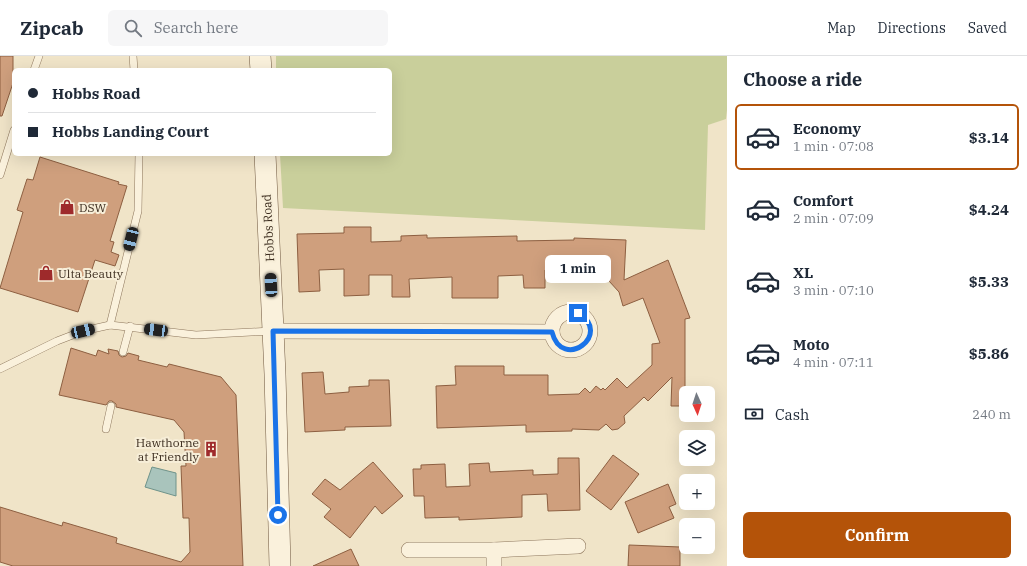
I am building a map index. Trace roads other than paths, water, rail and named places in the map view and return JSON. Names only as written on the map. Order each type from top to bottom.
[{"type":"street","points":[[260,56],[261,68]]},
{"type":"street","name":"Hobbs Road","points":[[265,156],[273,331],[280,566]]},
{"type":"street","points":[[273,331],[552,332]]},
{"type":"street","points":[[408,550],[494,550],[578,546]]},
{"type":"street","points":[[494,550],[494,566]]},
{"type":"lane","points":[[35,68],[39,56]]},
{"type":"lane","points":[[133,56],[134,68]]},
{"type":"lane","points":[[0,175],[3,153],[12,134]]},
{"type":"lane","points":[[110,325],[138,211],[139,156]]},
{"type":"lane","points":[[0,369],[57,341],[83,331],[110,325],[130,326],[196,335],[273,331]]},
{"type":"lane","points":[[123,352],[130,326]]},
{"type":"lane","points":[[106,429],[112,406]]},
{"type":"water","points":[[152,467],[176,473],[176,496],[145,487]]},
{"type":"place","name":"DSW","points":[[67,207]]},
{"type":"place","name":"Ulta Beauty","points":[[46,273]]},
{"type":"place","name":"Hawthorne at Friendly","points":[[211,449]]}]
